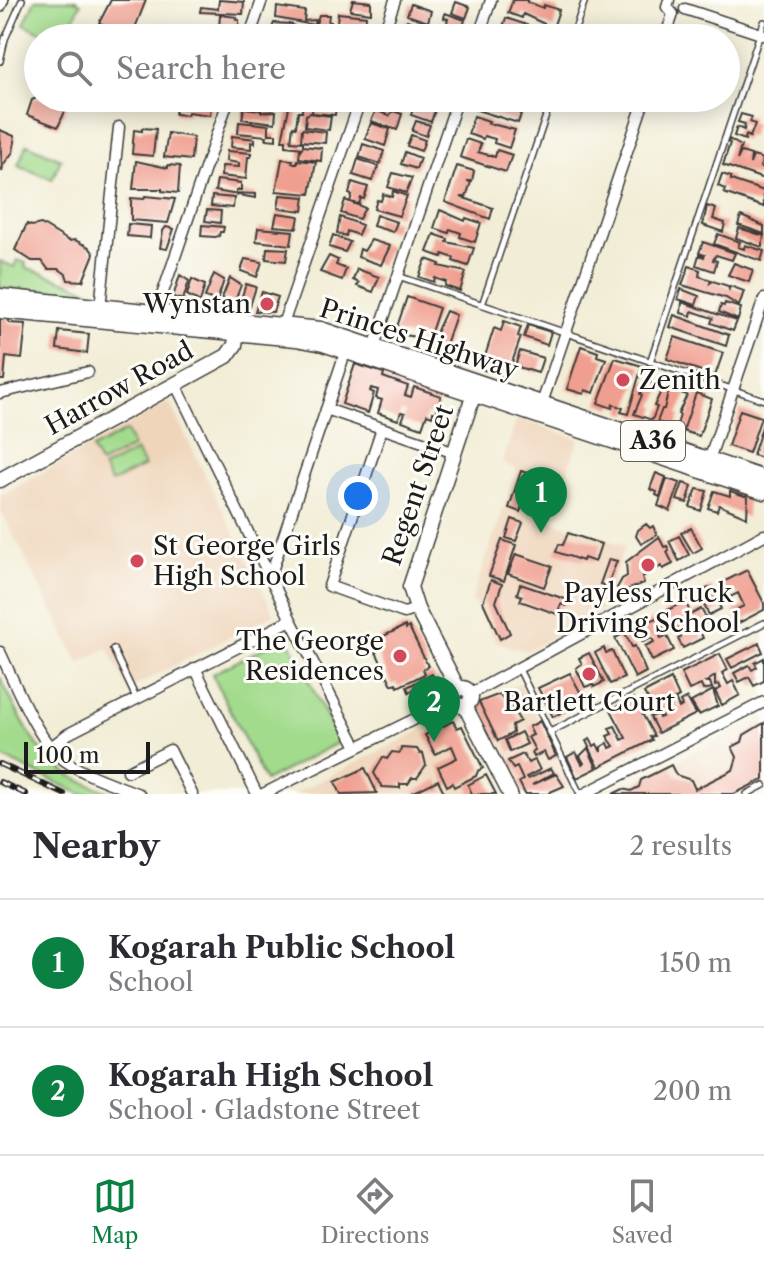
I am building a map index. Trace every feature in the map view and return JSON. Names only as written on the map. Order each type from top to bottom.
[{"type":"highway","name":"Princes Highway","points":[[0,297],[156,313],[310,340],[476,388],[542,403],[764,479]]},
{"type":"highway","name":"Princes Highway","points":[[0,310],[238,326],[283,324],[321,330],[764,491]]},
{"type":"main road","name":"Harrow Road","points":[[0,480],[227,356],[234,349],[238,326]]},
{"type":"main road","name":"Regent Street","points":[[476,388],[410,584],[417,609],[510,794]]},
{"type":"street","points":[[0,7],[3,0]]},
{"type":"street","points":[[254,24],[262,0]]},
{"type":"street","points":[[387,24],[395,0]]},
{"type":"street","points":[[483,24],[491,0]]},
{"type":"street","points":[[665,1],[673,14],[680,14],[685,5],[734,24]]},
{"type":"street","points":[[670,24],[673,14]]},
{"type":"street","points":[[740,26],[762,35]]},
{"type":"street","points":[[156,313],[224,112]]},
{"type":"street","points":[[283,324],[356,112]]},
{"type":"street","points":[[374,347],[453,112]]},
{"type":"street","points":[[542,403],[640,112]]},
{"type":"street","points":[[100,308],[119,127]]},
{"type":"street","points":[[709,460],[764,299]]},
{"type":"street","points":[[270,577],[346,350]]},
{"type":"street","points":[[0,393],[88,372]]},
{"type":"street","points":[[175,383],[357,747]]},
{"type":"street","points":[[326,409],[455,453]]},
{"type":"street","points":[[382,428],[329,586],[404,613],[417,609]]},
{"type":"street","points":[[195,668],[260,794],[519,669],[763,535]]},
{"type":"street","points":[[51,747],[68,734],[291,620]]},
{"type":"street","points":[[0,652],[51,747],[67,762],[139,794]]},
{"type":"street","points":[[582,794],[764,702]]},
{"type":"street","points":[[128,771],[170,750],[192,794]]},
{"type":"lane","points":[[0,61],[8,31],[22,0]]},
{"type":"lane","points":[[577,24],[585,0]]},
{"type":"lane","points":[[740,99],[764,22]]},
{"type":"lane","points":[[482,305],[547,112]]},
{"type":"lane","points":[[650,362],[736,112]]},
{"type":"lane","points":[[398,276],[764,400]]},
{"type":"lane","points":[[550,732],[764,623]]},
{"type":"lane","points":[[113,649],[137,699]]},
{"type":"lane","points":[[519,669],[582,794]]},
{"type":"lane","points":[[747,794],[764,785]]},
{"type":"shaded area","name":"St George Girls High School","points":[[169,402],[274,614],[128,690],[108,648],[79,663],[0,509],[0,496]]},
{"type":"shaded area","points":[[517,418],[579,439],[550,520],[625,546],[601,611],[527,651],[496,642],[472,599],[517,469],[502,463]]},
{"type":"shaded area","points":[[520,683],[572,785],[555,794],[524,794],[479,703]]},
{"type":"shaded area","points":[[456,713],[496,794],[294,794]]},
{"type":"shaded area","points":[[764,717],[764,780],[735,794],[610,794]]},
{"type":"green space","points":[[35,0],[75,0],[81,3],[71,24],[24,24]]},
{"type":"green space","points":[[27,144],[61,159],[52,180],[18,165]]},
{"type":"green space","points":[[17,260],[26,263],[25,267],[90,290],[67,292],[0,288],[0,261],[14,267]]},
{"type":"green space","points":[[126,431],[133,447],[100,464],[92,449]]},
{"type":"green space","points":[[136,451],[144,466],[111,483],[103,468]]},
{"type":"green space","points":[[287,636],[339,742],[265,781],[212,674]]},
{"type":"green space","points":[[0,677],[20,717],[45,754],[73,777],[115,794],[81,794],[0,756]]},
{"type":"building","points":[[111,0],[146,0],[137,24],[99,23]]},
{"type":"building","points":[[219,0],[244,2],[243,14],[200,12],[201,7],[218,9]]},
{"type":"building","points":[[353,0],[371,2],[371,13],[350,10]]},
{"type":"building","points":[[513,0],[528,0],[543,8],[544,5],[559,10],[554,24],[544,24],[523,14],[522,18],[508,13]]},
{"type":"building","points":[[456,2],[470,7],[466,18],[452,13]]},
{"type":"building","points":[[411,4],[431,11],[428,22],[407,15]]},
{"type":"building","points":[[277,7],[305,11],[304,21],[315,20],[314,24],[309,24],[276,18]]},
{"type":"building","points":[[338,13],[366,16],[365,24],[337,23]]},
{"type":"building","points":[[445,13],[465,20],[464,24],[447,24],[448,19],[444,18]]},
{"type":"building","points":[[220,15],[239,20],[239,24],[219,24]]},
{"type":"building","points":[[319,15],[329,15],[328,22],[331,24],[316,24]]},
{"type":"building","points":[[506,18],[524,24],[504,24]]},
{"type":"building","points":[[28,112],[65,112],[58,127],[27,115]]},
{"type":"building","points":[[243,112],[276,112],[275,123],[242,119]]},
{"type":"building","points":[[288,112],[298,112],[291,141],[322,148],[321,161],[299,158],[300,149],[303,148],[286,146],[286,140],[282,140]]},
{"type":"building","points":[[312,112],[335,112],[335,115]]},
{"type":"building","points":[[375,112],[389,116],[392,112],[402,114],[397,130],[371,121]]},
{"type":"building","points":[[412,112],[434,112],[431,122],[411,115]]},
{"type":"building","points":[[483,112],[522,112],[518,123]]},
{"type":"building","points":[[741,114],[752,117],[750,122],[755,124],[750,137],[746,135],[745,140],[734,136],[737,127],[744,130],[745,124],[738,122]]},
{"type":"building","points":[[306,115],[331,116],[329,130],[305,127]]},
{"type":"building","points":[[474,116],[515,130],[509,148],[494,143],[495,139],[468,134]]},
{"type":"building","points":[[416,121],[430,125],[426,136],[412,131]]},
{"type":"building","points":[[239,122],[269,125],[269,134],[276,134],[276,140],[238,133]]},
{"type":"building","points":[[371,123],[390,129],[385,146],[365,139]]},
{"type":"building","points":[[142,128],[156,129],[153,156],[132,154],[134,130],[142,131]]},
{"type":"building","points":[[302,129],[326,132],[325,143],[301,141]]},
{"type":"building","points":[[0,130],[14,136],[15,141],[13,152],[3,165],[2,172]]},
{"type":"building","points":[[168,133],[193,137],[191,160],[164,157]]},
{"type":"building","points":[[411,135],[425,140],[421,151],[407,146]]},
{"type":"building","points":[[232,136],[255,139],[255,143],[251,142],[251,149],[231,147]]},
{"type":"building","points":[[466,139],[481,144],[478,152],[495,157],[497,150],[512,155],[506,172],[460,157]]},
{"type":"building","points":[[729,139],[741,146],[737,160],[741,152],[751,155],[750,164],[753,156],[763,159],[760,167],[764,169],[764,179],[723,165]]},
{"type":"building","points":[[363,144],[384,151],[380,164],[359,157]]},
{"type":"building","points":[[227,151],[251,153],[246,179],[221,176],[222,166],[239,167],[239,163],[226,161]]},
{"type":"building","points":[[405,152],[420,158],[416,169],[401,164]]},
{"type":"building","points":[[282,159],[293,160],[292,163],[297,163],[297,160],[316,162],[310,194],[276,191]]},
{"type":"building","points":[[358,159],[379,167],[372,181],[353,175]]},
{"type":"building","points":[[136,161],[168,168],[168,165],[180,166],[178,193],[162,189],[133,189]]},
{"type":"building","points":[[457,166],[474,171],[472,181],[467,181],[471,182],[466,197],[461,197],[493,208],[490,219],[445,202]]},
{"type":"building","points":[[393,173],[412,178],[406,193],[388,187]]},
{"type":"building","points":[[722,174],[764,191],[764,207],[724,193],[725,189],[718,186]]},
{"type":"building","points":[[217,180],[241,183],[241,190],[236,190],[236,193],[256,194],[256,198],[215,191]]},
{"type":"building","points":[[352,182],[368,187],[359,204],[350,202]]},
{"type":"building","points":[[393,191],[407,196],[399,216],[374,209],[383,194],[392,197]]},
{"type":"building","points":[[280,195],[305,197],[303,211],[278,208]]},
{"type":"building","points":[[145,196],[175,199],[168,223],[131,220],[131,198],[144,199]]},
{"type":"building","points":[[212,196],[234,198],[233,208],[211,206]]},
{"type":"building","points":[[345,200],[365,208],[359,219],[341,213]]},
{"type":"building","points":[[707,206],[716,209],[713,219],[725,223],[723,232],[703,225]]},
{"type":"building","points":[[207,210],[221,211],[220,223],[205,221]]},
{"type":"building","points":[[440,210],[465,221],[466,218],[481,223],[475,242],[460,237],[461,233],[450,229],[449,233],[434,228]]},
{"type":"building","points":[[277,213],[299,216],[297,228],[274,226]]},
{"type":"building","points":[[376,215],[397,222],[393,232],[373,226]]},
{"type":"building","points":[[741,216],[764,226],[764,234],[738,225]]},
{"type":"building","points":[[340,217],[362,225],[358,235],[347,231],[346,236],[337,233]]},
{"type":"building","points":[[27,224],[41,224],[69,241],[75,240],[89,247],[94,254],[83,281],[68,280],[59,269],[48,269],[42,261],[32,261],[15,250]]},
{"type":"building","points":[[128,224],[151,226],[150,238],[127,236]]},
{"type":"building","points":[[202,225],[224,227],[223,232],[215,237],[201,236]]},
{"type":"building","points":[[166,227],[174,229],[167,249],[160,248]]},
{"type":"building","points":[[258,228],[293,231],[291,245],[256,241]]},
{"type":"building","points":[[739,228],[764,236],[762,247],[736,238]]},
{"type":"building","points":[[434,234],[448,239],[447,242],[474,248],[468,266],[443,254],[442,257],[427,252]]},
{"type":"building","points":[[718,234],[740,242],[738,247],[744,249],[745,245],[764,251],[761,261],[714,244]]},
{"type":"building","points":[[333,235],[350,242],[345,252],[329,247]]},
{"type":"building","points":[[371,240],[390,246],[381,265],[358,257],[360,249],[364,251]]},
{"type":"building","points":[[703,242],[735,253],[732,260],[716,255],[714,271],[696,265],[699,255],[705,255],[699,253]]},
{"type":"building","points":[[267,248],[288,249],[286,261],[266,259]]},
{"type":"building","points":[[329,256],[338,260],[336,265],[346,269],[342,280],[320,272]]},
{"type":"building","points":[[245,259],[262,262],[257,277],[241,271]]},
{"type":"building","points":[[426,259],[439,266],[466,272],[460,291],[445,286],[446,282],[435,278],[434,282],[419,277]]},
{"type":"building","points":[[734,263],[753,270],[749,282],[728,275]]},
{"type":"building","points":[[689,266],[700,270],[699,276],[711,280],[710,283],[713,281],[729,289],[730,286],[744,291],[739,306],[726,298],[682,285]]},
{"type":"building","points":[[357,269],[379,277],[373,292],[357,286],[359,283],[353,280]]},
{"type":"building","points":[[214,274],[224,280],[217,301],[205,297]]},
{"type":"building","points":[[180,275],[189,281],[183,300],[173,297]]},
{"type":"building","points":[[230,278],[241,285],[234,303],[222,298]]},
{"type":"building","points":[[192,279],[205,285],[200,302],[187,295]]},
{"type":"building","points":[[246,284],[256,287],[250,306],[240,302]]},
{"type":"building","points":[[681,289],[699,296],[696,305],[678,299]]},
{"type":"building","name":"Wynstan","points":[[262,292],[278,297],[273,312],[255,311]]},
{"type":"building","points":[[407,297],[439,308],[427,344],[415,337],[395,333]]},
{"type":"building","points":[[682,302],[737,321],[733,331],[711,323],[713,318],[692,311],[691,316],[681,313]]},
{"type":"building","points":[[725,303],[741,308],[738,320],[719,312]]},
{"type":"building","points":[[446,311],[456,315],[443,353],[429,348]]},
{"type":"building","points":[[674,315],[729,335],[726,346],[670,327]]},
{"type":"building","points":[[0,317],[9,318],[9,323],[26,324],[22,359],[6,357],[4,380],[0,380]]},
{"type":"building","points":[[504,321],[521,327],[518,336],[521,337],[504,376],[481,369],[494,328],[501,331]]},
{"type":"building","points":[[528,325],[551,332],[547,345],[524,337]]},
{"type":"building","points":[[59,331],[89,334],[87,353],[57,349]]},
{"type":"building","points":[[675,337],[723,353],[715,376],[667,359]]},
{"type":"building","points":[[581,346],[598,352],[597,356],[606,359],[594,393],[585,390],[584,394],[567,389]]},
{"type":"building","points":[[520,351],[543,358],[538,373],[515,366]]},
{"type":"building","name":"Zenith","points":[[615,358],[642,366],[628,414],[613,404],[612,408],[598,403]]},
{"type":"building","points":[[355,364],[384,373],[383,377],[408,386],[405,395],[411,397],[414,387],[441,396],[436,413],[433,412],[432,416],[427,414],[422,428],[402,421],[405,413],[401,412],[398,420],[378,413],[382,400],[376,398],[378,390],[371,388],[370,391],[374,393],[368,413],[342,404]]},
{"type":"building","points":[[645,381],[663,387],[654,406],[657,407],[652,420],[634,414]]},
{"type":"building","points":[[669,389],[687,395],[678,414],[676,428],[657,422]]},
{"type":"building","points":[[696,393],[712,399],[699,436],[683,431]]},
{"type":"building","points":[[740,410],[761,417],[749,453],[728,446]]},
{"type":"building","points":[[764,425],[764,459],[753,455]]},
{"type":"building","points":[[521,471],[533,475],[520,512],[509,508]]},
{"type":"building","points":[[656,473],[666,477],[660,497],[650,489]]},
{"type":"building","points":[[667,479],[680,483],[670,511],[658,506]]},
{"type":"building","points":[[683,483],[692,486],[687,503],[677,500]]},
{"type":"building","points":[[697,489],[707,491],[701,511],[690,507]]},
{"type":"building","points":[[714,491],[730,496],[730,491],[748,497],[747,517],[719,505],[717,511],[708,508]]},
{"type":"building","points":[[549,492],[558,495],[551,513],[543,510]]},
{"type":"building","points":[[512,519],[523,523],[516,541],[506,538]]},
{"type":"building","points":[[646,524],[650,528],[653,526],[657,535],[641,544],[636,536]]},
{"type":"building","points":[[691,528],[702,548],[693,553],[681,533]]},
{"type":"building","points":[[568,533],[601,544],[595,562],[556,552]]},
{"type":"building","points":[[679,536],[689,555],[679,561],[669,541]]},
{"type":"building","name":"Payless Truck Driving School","points":[[659,537],[664,547],[667,546],[673,564],[663,569],[661,566],[642,577],[644,583],[620,593],[617,588],[627,576],[626,562]]},
{"type":"building","points":[[502,540],[516,545],[504,581],[489,576]]},
{"type":"building","points":[[516,554],[552,566],[544,587],[508,574]]},
{"type":"building","points":[[609,559],[617,561],[607,586],[600,584]]},
{"type":"building","points":[[747,570],[764,603],[764,610],[739,623],[733,611],[744,606],[738,593],[726,599],[719,584]]},
{"type":"building","points":[[491,580],[502,584],[496,602],[510,633],[500,639],[483,602]]},
{"type":"building","points":[[520,584],[568,600],[566,606],[561,604],[557,614],[520,601],[522,596],[517,594]]},
{"type":"building","points":[[711,587],[721,609],[709,615],[698,593]]},
{"type":"building","points":[[685,601],[690,612],[688,616],[701,609],[708,621],[694,628],[695,631],[699,629],[703,638],[683,648],[674,622],[670,624],[664,612]]},
{"type":"building","points":[[658,617],[665,631],[659,634],[661,638],[667,636],[674,650],[652,661],[645,646],[654,642],[652,638],[643,642],[636,628]]},
{"type":"building","name":"The George Residences","points":[[405,626],[406,629],[409,627],[428,666],[423,669],[425,674],[398,687],[396,683],[392,685],[373,646],[377,644],[375,640]]},
{"type":"building","points":[[625,633],[632,647],[635,646],[646,672],[635,678],[615,638]]},
{"type":"building","points":[[759,643],[763,652],[732,668],[727,659]]},
{"type":"building","points":[[604,648],[606,653],[612,651],[624,678],[610,684],[595,653]]},
{"type":"building","name":"Bartlett Court","points":[[589,653],[604,682],[594,687],[591,681],[591,685],[585,687],[576,668],[582,664],[579,658]]},
{"type":"building","points":[[720,654],[728,670],[722,673],[728,684],[733,681],[740,695],[722,705],[715,691],[721,688],[719,684],[715,686],[715,676],[706,682],[710,682],[712,688],[703,690],[701,685],[689,690],[681,673]]},
{"type":"building","points":[[764,658],[764,681],[754,686],[749,677],[739,682],[734,673],[749,665],[752,670],[757,667],[755,663]]},
{"type":"building","points":[[570,673],[585,701],[573,707],[569,700],[563,703],[567,710],[553,717],[538,688]]},
{"type":"building","points":[[432,674],[435,679],[409,692],[407,687]]},
{"type":"building","points":[[671,679],[679,697],[675,699],[679,708],[682,706],[680,702],[687,698],[696,714],[658,733],[650,717],[658,714],[659,718],[662,717],[644,693]]},
{"type":"building","points":[[437,680],[443,692],[419,703],[413,691]]},
{"type":"building","points":[[713,690],[718,706],[699,715],[691,702]]},
{"type":"building","points":[[517,693],[519,696],[508,701],[520,721],[512,725],[513,733],[498,741],[479,702],[500,694],[503,700]]},
{"type":"building","points":[[634,698],[654,736],[650,737],[652,740],[599,767],[586,741],[590,739],[594,746],[597,744],[601,752],[601,747],[608,743],[610,748],[614,746],[607,736],[612,734],[609,728],[615,726],[622,740],[626,738],[611,710],[620,705],[622,709],[628,706],[625,702]]},
{"type":"building","points":[[453,721],[457,728],[462,726],[483,768],[476,776],[454,787],[452,783],[447,786],[438,767],[457,758],[452,746],[435,754],[425,735]]},
{"type":"building","points":[[540,721],[556,756],[548,760],[544,752],[534,757],[532,752],[535,750],[528,737],[533,735],[529,727]]},
{"type":"building","points":[[764,723],[764,779],[734,794],[613,794],[639,787],[641,780],[671,765],[676,775],[691,780],[695,789],[733,770],[737,757],[732,747]]},
{"type":"building","points":[[521,732],[527,744],[510,752],[505,740]]},
{"type":"building","points":[[401,748],[417,749],[420,754],[423,753],[426,765],[417,778],[412,778],[408,784],[400,784],[400,788],[382,787],[374,773],[383,757],[387,759],[392,752],[400,753]]},
{"type":"building","points":[[588,748],[597,768],[577,778],[567,757],[576,752],[582,764],[580,756]]},
{"type":"building","points":[[523,754],[528,763],[535,760],[540,770],[526,777],[528,779],[551,768],[554,773],[532,785],[556,774],[564,786],[551,794],[525,794],[517,767],[513,769],[508,761]]},
{"type":"building","points":[[365,768],[377,793],[341,794],[335,782]]},
{"type":"building","points":[[486,775],[496,794],[472,794],[468,785]]},
{"type":"building","points":[[438,780],[444,792],[410,794]]},
{"type":"railway","points":[[0,764],[64,794]]},
{"type":"railway","points":[[0,782],[26,794]]},
{"type":"place","name":"Wynstan","points":[[267,304]]},
{"type":"place","name":"Zenith","points":[[623,380]]},
{"type":"place","name":"Kogarah Public School","points":[[541,533]]},
{"type":"place","name":"St George Girls High School","points":[[137,561]]},
{"type":"place","name":"Payless Truck Driving School","points":[[648,565]]},
{"type":"place","name":"The George Residences","points":[[400,656]]},
{"type":"place","name":"Bartlett Court","points":[[589,674]]},
{"type":"place","name":"Kogarah High School","points":[[434,742]]}]
